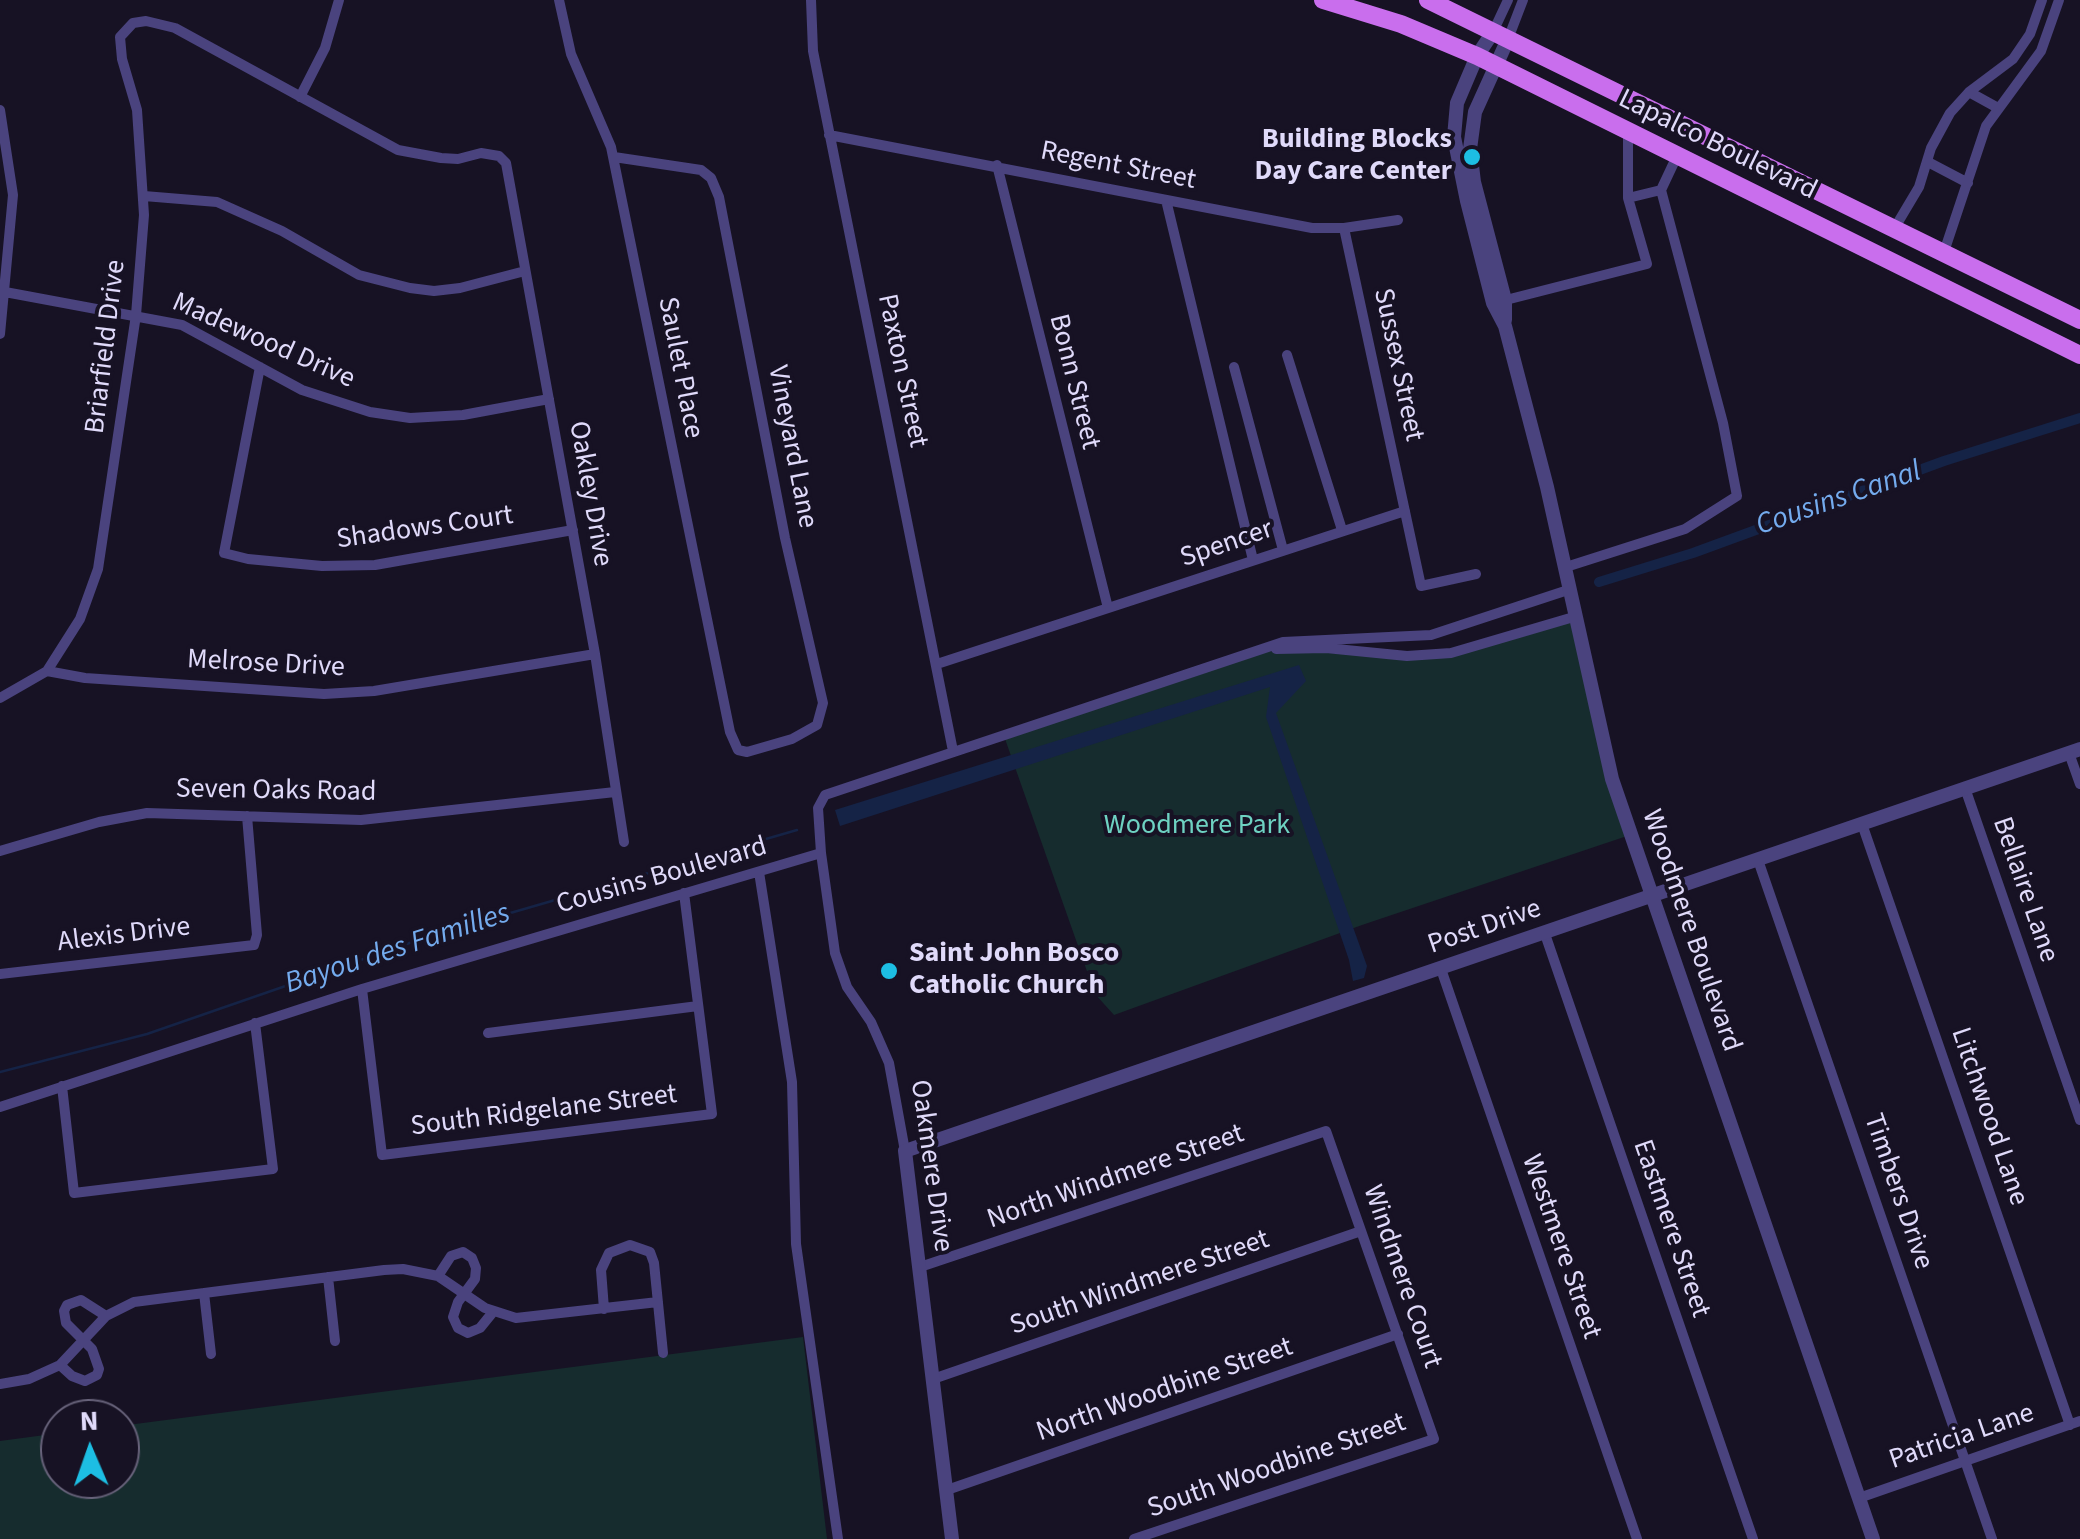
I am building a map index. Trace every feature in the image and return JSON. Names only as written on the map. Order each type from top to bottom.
[{"type":"main road","name":"Lapalco Boulevard","points":[[1323,0],[1401,24],[1476,56],[2078,354]]},
{"type":"main road","name":"Lapalco Boulevard","points":[[1428,0],[2080,321]]},
{"type":"main road","points":[[1596,116],[1634,127],[1706,164],[1722,161],[1726,146]]},
{"type":"main road","points":[[1742,189],[1740,180],[1748,171],[1813,200],[1846,205]]},
{"type":"main road","points":[[2025,326],[2033,309],[2080,321]]},
{"type":"street","points":[[300,98],[325,48],[339,0]]},
{"type":"street","name":"Saulet Place","points":[[560,0],[571,54],[614,157],[730,732],[738,750],[747,752],[792,739],[817,725]]},
{"type":"street","name":"Paxton Street","points":[[811,0],[812,51],[953,751]]},
{"type":"street","points":[[1501,36],[1508,0]]},
{"type":"street","points":[[1501,36],[1523,0]]},
{"type":"street","points":[[1894,228],[1919,187],[1950,113],[2019,50],[2030,34],[2042,0]]},
{"type":"street","points":[[1944,252],[1974,153],[1998,108],[2048,38],[2058,0]]},
{"type":"street","name":"Briarfield Drive","points":[[47,671],[80,619],[98,569],[136,315],[144,196],[136,110],[120,36],[134,23],[146,21],[175,28],[300,98]]},
{"type":"street","name":"Woodmere Boulevard","points":[[1499,301],[1454,137],[1456,104],[1476,56],[1501,36]]},
{"type":"street","name":"Woodmere Boulevard","points":[[1501,36],[1495,66],[1475,112],[1470,149],[1474,182],[1499,301],[1566,567],[1612,780],[1873,1539]]},
{"type":"street","points":[[2019,50],[2035,60]]},
{"type":"street","points":[[1969,92],[1998,108]]},
{"type":"street","name":"Oakley Drive","points":[[300,98],[398,150],[458,159],[481,153],[499,156],[506,163],[595,654],[624,842]]},
{"type":"street","points":[[0,110],[13,196],[0,334]]},
{"type":"street","points":[[1499,301],[1647,264],[1628,198],[1628,132]]},
{"type":"street","name":"Regent Street","points":[[829,135],[1312,228],[1398,220]]},
{"type":"street","points":[[1566,567],[1685,529],[1737,496],[1661,190],[1676,156]]},
{"type":"street","name":"Vineyard Lane","points":[[614,157],[701,170],[711,178],[719,198],[785,538],[823,703],[817,725]]},
{"type":"street","points":[[1928,162],[1968,183]]},
{"type":"street","name":"Bonn Street","points":[[997,166],[1108,608]]},
{"type":"street","points":[[1628,198],[1661,190]]},
{"type":"street","points":[[144,196],[217,202],[282,231],[359,274],[410,288],[460,288],[525,272]]},
{"type":"street","points":[[1166,200],[1253,560]]},
{"type":"street","name":"Sussex Street","points":[[1344,228],[1405,511]]},
{"type":"street","name":"Madewood Drive","points":[[5,292],[182,326],[302,390],[370,412],[410,418],[464,415],[549,399]]},
{"type":"street","points":[[1287,356],[1342,530]]},
{"type":"street","name":"Shadows Court","points":[[260,366],[224,553],[248,559],[360,566],[572,530]]},
{"type":"street","points":[[1234,367],[1283,550]]},
{"type":"street","points":[[1405,511],[1422,586],[1476,574]]},
{"type":"street","name":"Spencer","points":[[937,664],[1405,511]]},
{"type":"street","name":"Oakmere Drive","points":[[952,1539],[897,1092],[871,1022],[840,972],[821,854],[818,808],[825,795],[1296,640],[1410,638],[1571,590]]},
{"type":"street","name":"Oakmere Drive","points":[[1260,650],[1326,648],[1418,656],[1451,654],[1577,616]]},
{"type":"street","points":[[1478,620],[1488,629],[1478,646]]},
{"type":"street","name":"Melrose Drive","points":[[47,671],[85,678],[324,694],[374,691],[595,654]]},
{"type":"street","points":[[0,698],[47,671]]},
{"type":"street","points":[[2074,751],[2080,784]]},
{"type":"street","name":"Post Drive","points":[[905,1151],[2074,751]]},
{"type":"street","name":"Bellaire Lane","points":[[1965,788],[2080,1120]]},
{"type":"street","name":"Seven Oaks Road","points":[[0,851],[99,822],[147,814],[361,820],[615,792]]},
{"type":"street","name":"Alexis Drive","points":[[0,974],[254,944],[257,935],[247,816]]},
{"type":"street","name":"Litchwood Lane","points":[[1862,824],[2075,1423]]},
{"type":"street","name":"Cousins Boulevard","points":[[0,1107],[362,989],[821,854]]},
{"type":"street","name":"Timbers Drive","points":[[1758,860],[1992,1539]]},
{"type":"street","points":[[759,872],[792,1082],[796,1244],[838,1539]]},
{"type":"street","points":[[488,1033],[698,1006],[684,894]]},
{"type":"street","name":"Eastmere Street","points":[[1545,934],[1753,1539]]},
{"type":"street","name":"Westmere Street","points":[[1441,969],[1637,1539]]},
{"type":"street","name":"South Ridgelane Street","points":[[362,989],[382,1154],[712,1114],[698,1006]]},
{"type":"street","points":[[62,1086],[74,1193],[274,1170],[255,1022]]},
{"type":"street","name":"Windmere Court","points":[[1326,1130],[1434,1438]]},
{"type":"street","name":"North Windmere Street","points":[[920,1267],[1326,1130]]},
{"type":"street","name":"South Windmere Street","points":[[933,1379],[1361,1231]]},
{"type":"street","points":[[604,1308],[600,1270],[609,1253],[630,1245],[650,1252],[663,1353]]},
{"type":"street","points":[[438,1276],[452,1256],[463,1252],[472,1258],[476,1268],[475,1279],[453,1317],[458,1328],[468,1333],[480,1328],[492,1312]]},
{"type":"street","points":[[0,1384],[29,1378],[60,1365],[106,1316],[134,1302],[328,1277],[404,1269],[438,1276],[492,1312],[516,1318],[658,1302]]},
{"type":"street","points":[[328,1277],[334,1340]]},
{"type":"street","points":[[204,1294],[211,1354]]},
{"type":"street","points":[[60,1365],[79,1380],[91,1380],[100,1363],[66,1323],[67,1305],[81,1300],[106,1316]]},
{"type":"street","name":"North Woodbine Street","points":[[947,1490],[1398,1334]]},
{"type":"street","name":"Patricia Lane","points":[[1859,1498],[2075,1423]]},
{"type":"street","name":"South Woodbine Street","points":[[1134,1539],[1434,1438]]},
{"type":"green space","name":"Woodmere Park","points":[[1577,616],[1630,835],[1362,925],[1114,1015],[1095,994],[1004,736],[1260,651],[1430,656]]},
{"type":"green space","points":[[803,1337],[827,1539],[0,1539],[0,1441],[40,1436],[40,1499],[140,1499],[140,1423]]},
{"type":"water","points":[[1299,665],[1306,681],[1276,713],[1367,966],[1364,978],[1353,981],[1266,717],[1270,687],[840,826],[835,810]]},
{"type":"waterway","name":"Cousins Canal","points":[[1599,582],[1693,553],[1944,461],[2080,418]]},
{"type":"waterway","name":"Bayou des Familles","points":[[0,1072],[147,1034],[424,938],[797,830]]},
{"type":"place","name":"Building Blocks Day Care Center","points":[[1472,157]]},
{"type":"place","name":"Saint John Bosco Catholic Church","points":[[889,971]]}]
